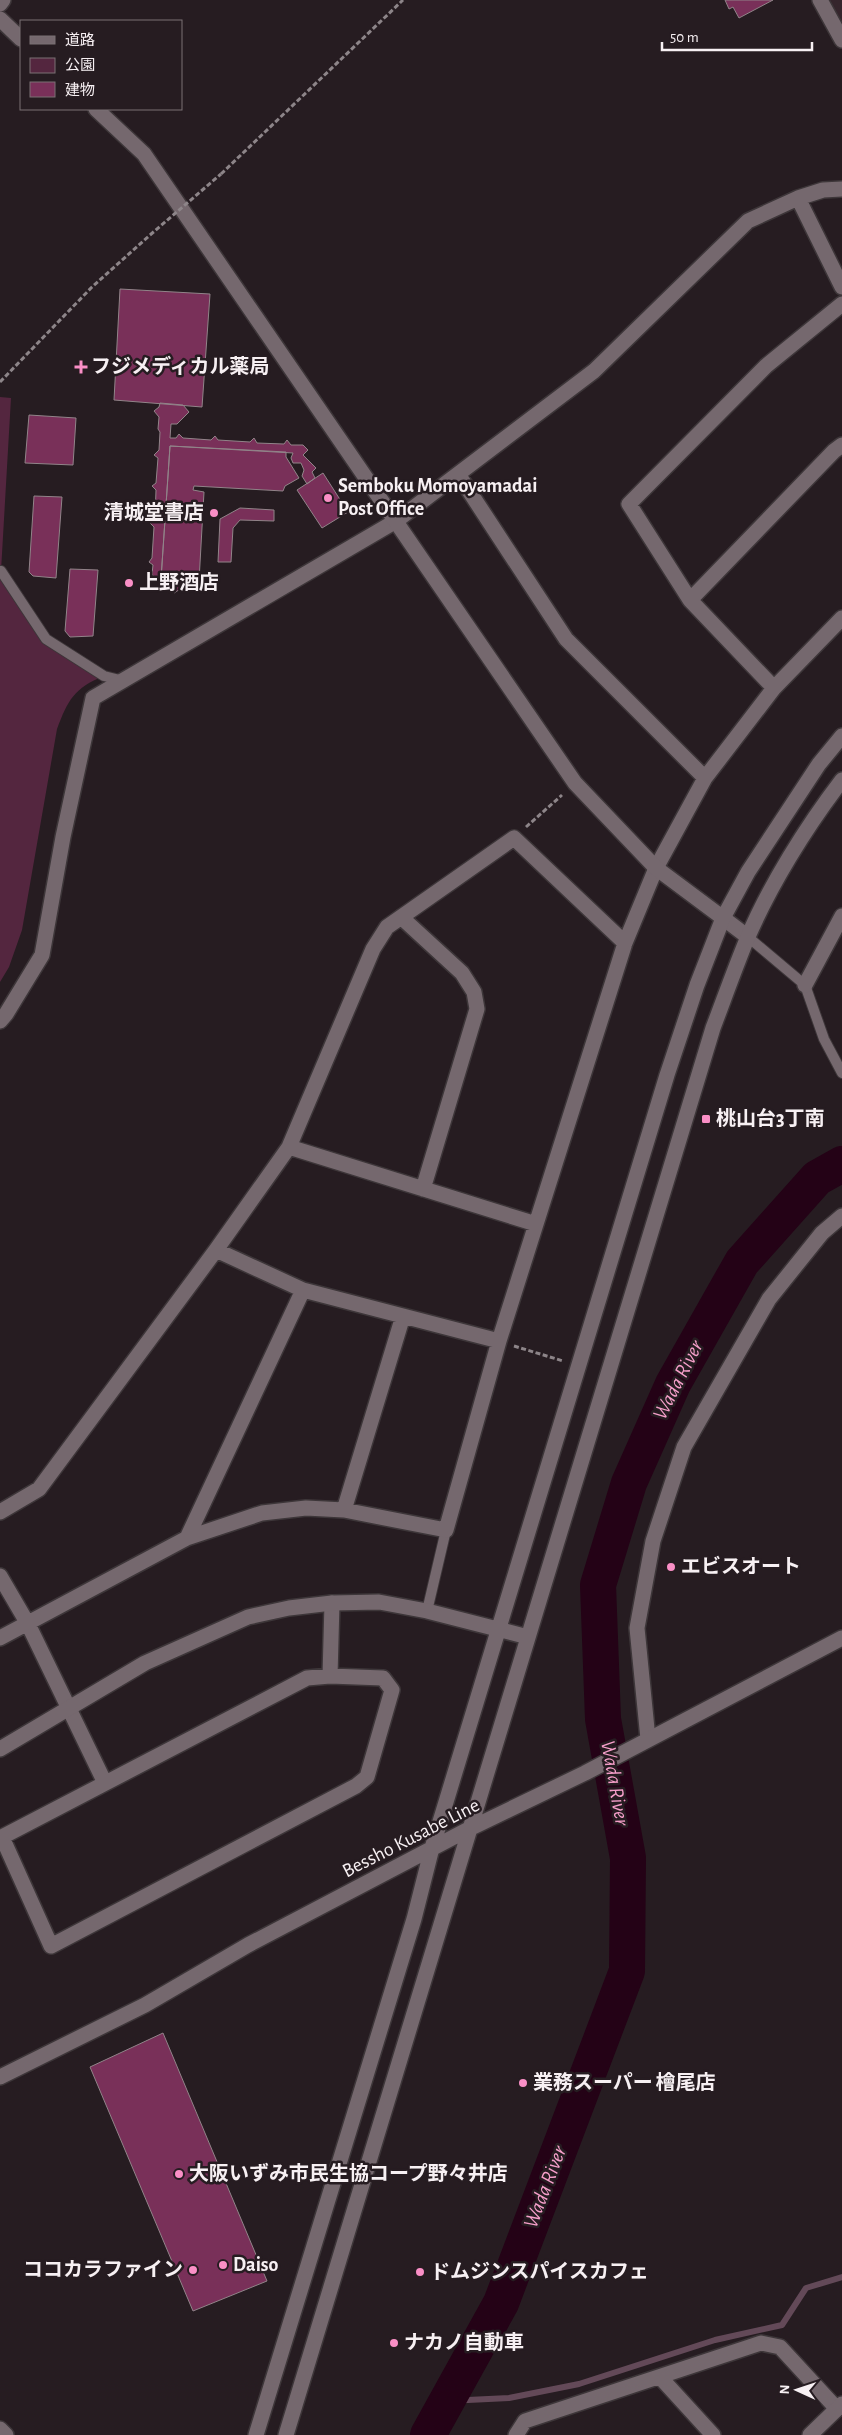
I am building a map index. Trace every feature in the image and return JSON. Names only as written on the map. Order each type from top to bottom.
[{"type":"street","points":[[0,4],[3,0]]},
{"type":"street","points":[[820,0],[842,40]]},
{"type":"street","points":[[0,19],[20,38]]},
{"type":"street","points":[[97,110],[144,154],[576,783],[656,868],[748,937]]},
{"type":"street","points":[[0,1020],[6,1014],[42,955],[63,837],[93,698],[120,680],[396,521],[594,371],[748,221],[798,198],[823,190],[842,189]]},
{"type":"street","points":[[798,198],[842,287]]},
{"type":"street","points":[[774,688],[690,600],[629,504],[766,366],[842,304]]},
{"type":"street","points":[[690,600],[834,451],[842,445]]},
{"type":"street","points":[[458,474],[566,639],[705,778]]},
{"type":"street","points":[[0,1638],[187,1538],[262,1513],[306,1508],[344,1510],[446,1530],[499,1342],[624,943],[656,868],[705,778],[774,688],[842,618]]},
{"type":"street","points":[[256,2435],[414,1919],[432,1848],[667,1075],[697,985],[724,918],[748,872],[819,764],[842,736]]},
{"type":"street","points":[[286,2435],[685,1115],[713,1028],[748,937],[774,885],[825,803],[842,780]]},
{"type":"street","points":[[0,1512],[39,1489],[216,1250],[289,1147],[373,949],[387,927],[514,838],[624,943]]},
{"type":"street","points":[[805,985],[842,916]]},
{"type":"street","points":[[401,917],[462,973],[474,992],[477,1009],[422,1189]]},
{"type":"street","points":[[289,1147],[536,1224]]},
{"type":"street","points":[[643,1742],[637,1628],[653,1541],[684,1447],[769,1299],[822,1232],[842,1216]]},
{"type":"street","points":[[216,1250],[303,1290],[499,1342]]},
{"type":"street","points":[[187,1538],[303,1290]]},
{"type":"street","points":[[344,1510],[403,1316]]},
{"type":"street","points":[[0,1576],[28,1624],[105,1783]]},
{"type":"street","points":[[0,1749],[145,1663],[248,1617],[289,1608],[332,1603],[379,1602],[427,1611],[528,1637]]},
{"type":"street","points":[[330,1676],[332,1603]]},
{"type":"street","name":"Bessho Kusabe Line","points":[[0,2077],[145,2005],[248,1945],[432,1848],[585,1773],[842,1638]]},
{"type":"street","points":[[330,1676],[383,1678],[392,1690],[367,1777],[356,1786],[51,1946],[1,1837],[307,1678],[330,1676]]},
{"type":"street","points":[[516,2435],[525,2421],[761,2343],[780,2347],[840,2407],[810,2435]]},
{"type":"street","points":[[660,2376],[703,2432]]},
{"type":"street","points":[[0,2429],[6,2435]]},
{"type":"lane","points":[[1,571],[46,639],[104,676],[120,680]]},
{"type":"lane","points":[[748,937],[805,985],[824,1039],[842,1073]]},
{"type":"lane","points":[[427,1611],[446,1530]]},
{"type":"path","points":[[0,382],[92,287],[221,174],[403,0]]},
{"type":"path","points":[[514,838],[576,783]]},
{"type":"path","points":[[499,1342],[580,1366]]},
{"type":"shaded area","points":[[828,0],[842,0],[842,25]]},
{"type":"green space","points":[[0,397],[11,398],[1,571],[46,639],[104,676],[86,685],[73,696],[57,729],[22,930],[9,967],[0,982]]},
{"type":"building","points":[[725,0],[773,0],[739,18],[733,7],[729,9]]},
{"type":"building","points":[[120,289],[210,294],[202,407],[114,400]]},
{"type":"building","points":[[160,403],[183,405],[189,412],[177,424],[171,424],[170,438],[176,438],[179,434],[183,438],[211,440],[215,436],[218,440],[250,442],[254,438],[257,443],[284,444],[287,440],[291,445],[303,445],[308,450],[303,455],[316,468],[312,472],[315,478],[307,484],[302,476],[304,470],[301,463],[293,463],[291,458],[293,453],[170,446],[161,579],[155,579],[152,574],[153,565],[149,562],[152,558],[154,527],[149,522],[155,518],[156,490],[152,486],[156,483],[158,458],[154,455],[159,450],[160,432],[158,429],[159,417],[154,411],[159,407]]},
{"type":"building","points":[[29,415],[76,418],[73,465],[25,463]]},
{"type":"building","points":[[170,446],[286,452],[286,457],[299,478],[285,486],[283,491],[194,486],[193,490],[204,492],[199,581],[192,581],[189,587],[185,586],[174,593],[166,580],[161,579]]},
{"type":"building","points":[[323,473],[348,512],[322,528],[297,490]]},
{"type":"building","points":[[34,496],[62,497],[56,578],[33,576],[29,572]]},
{"type":"building","points":[[240,508],[274,510],[274,521],[240,520],[233,528],[231,562],[218,562],[220,519]]},
{"type":"building","points":[[70,569],[98,570],[93,636],[70,637],[65,631]]},
{"type":"building","name":"大阪いずみ市民生協コープ野々井店","points":[[163,2033],[267,2281],[193,2311],[90,2067]]},
{"type":"waterway","name":"Wada River","points":[[428,2435],[501,2303],[627,1971],[628,1858],[603,1719],[598,1585],[629,1483],[673,1384],[742,1262],[817,1178],[842,1164]]},
{"type":"waterway","points":[[447,2401],[509,2398],[579,2384],[715,2340],[782,2325],[806,2288],[842,2277]]},
{"type":"place","name":"フジメディカル薬局","points":[[81,367]]},
{"type":"place","name":"Semboku Momoyamadai Post Office","points":[[328,498]]},
{"type":"place","name":"清城堂書店","points":[[214,513]]},
{"type":"place","name":"上野酒店","points":[[129,583]]},
{"type":"place","name":"桃山台3丁南","points":[[706,1119]]},
{"type":"place","name":"エビスオート","points":[[671,1567]]},
{"type":"place","name":"業務スーパー 檜尾店","points":[[523,2083]]},
{"type":"place","name":"大阪いずみ市民生協コープ野々井店","points":[[179,2174]]},
{"type":"place","name":"Daiso","points":[[223,2265]]},
{"type":"place","name":"ココカラファイン","points":[[193,2270]]},
{"type":"place","name":"ドムジンスパイスカフェ","points":[[420,2272]]},
{"type":"place","name":"ナカノ自動車","points":[[394,2343]]}]
